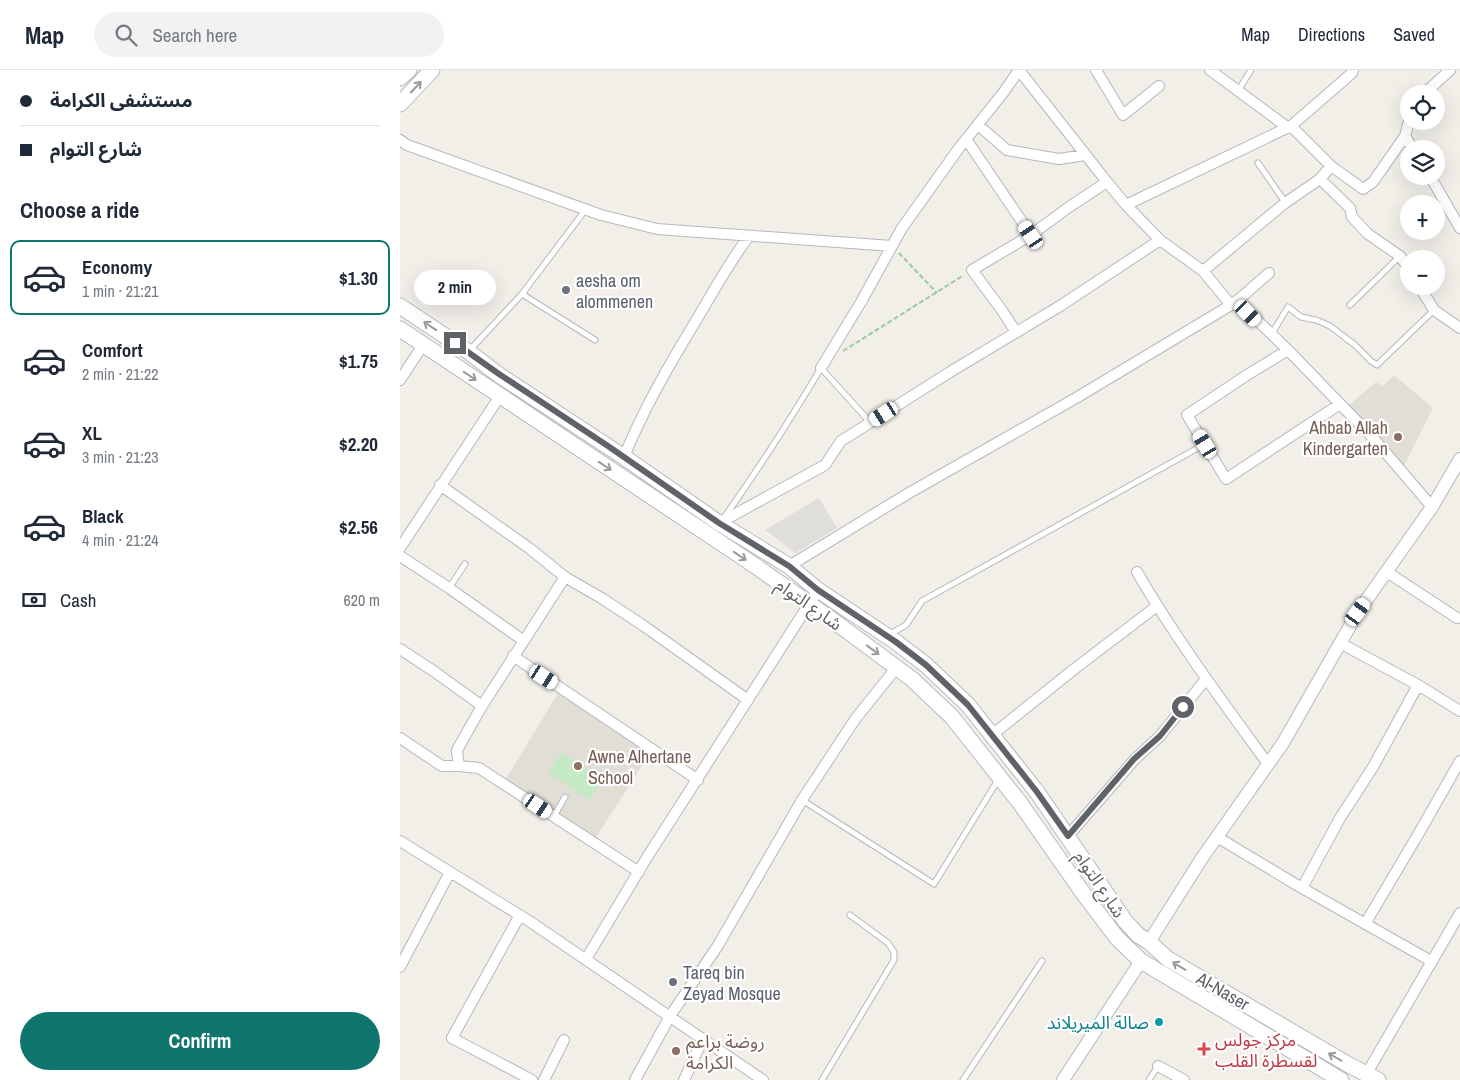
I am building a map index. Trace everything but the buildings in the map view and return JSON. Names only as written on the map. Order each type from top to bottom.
[{"type":"main road","points":[[400,78],[409,70]]},
{"type":"main road","points":[[400,104],[432,70]]},
{"type":"main road","name":"شارع التوام","points":[[400,306],[719,523],[789,566],[818,590],[887,636],[926,665],[968,705],[1037,792],[1124,921],[1138,935],[1149,942]]},
{"type":"main road","name":"شارع التوام","points":[[400,330],[754,565],[897,667],[952,717],[1041,831],[1083,893],[1117,938],[1140,962],[1341,1080]]},
{"type":"main road","name":"Al-Naser","points":[[1149,942],[1168,959],[1372,1077]]},
{"type":"street","points":[[821,368],[861,302],[902,228],[1019,70],[1126,205],[1160,240],[1203,271],[1234,303],[1288,350],[1374,439],[1432,507]]},
{"type":"street","points":[[1096,70],[1123,115],[1159,86]]},
{"type":"street","points":[[1210,70],[1289,126],[1331,166],[1363,188],[1372,182],[1405,136],[1407,130]]},
{"type":"street","points":[[1126,205],[1289,126],[1352,74],[1353,70]]},
{"type":"street","points":[[1434,85],[1450,70]]},
{"type":"street","points":[[978,125],[1007,150],[1059,159],[1085,155]]},
{"type":"street","points":[[1405,136],[1407,140]]},
{"type":"street","points":[[400,140],[408,145],[601,215],[656,229],[892,246]]},
{"type":"street","points":[[966,140],[1031,235]]},
{"type":"street","points":[[1203,271],[1285,203],[1320,179],[1331,166]]},
{"type":"street","points":[[1320,179],[1350,208],[1352,217],[1368,234],[1400,256]]},
{"type":"street","points":[[1016,332],[972,270],[1031,235],[1107,182]]},
{"type":"street","points":[[1435,185],[1460,228]]},
{"type":"street","points":[[624,457],[634,431],[662,377],[735,255],[749,236]]},
{"type":"street","points":[[719,523],[825,465],[841,440],[1060,306],[1160,240]]},
{"type":"street","points":[[789,566],[1234,303],[1269,273]]},
{"type":"street","points":[[1425,295],[1434,310],[1460,328]]},
{"type":"street","points":[[400,380],[423,345]]},
{"type":"street","points":[[1288,350],[1246,375],[1187,415],[1226,479],[1340,404]]},
{"type":"street","points":[[400,548],[500,396]]},
{"type":"street","points":[[1063,1080],[1140,962],[1149,942],[1217,837],[1282,742],[1358,612],[1432,507],[1460,459]]},
{"type":"street","points":[[440,485],[529,548],[565,577],[627,615],[748,700]]},
{"type":"street","points":[[400,556],[524,641]]},
{"type":"street","points":[[1137,572],[1156,606],[1268,764]]},
{"type":"street","points":[[1387,572],[1459,618]]},
{"type":"street","points":[[459,766],[458,750],[482,706],[565,577]]},
{"type":"street","points":[[586,959],[818,590]]},
{"type":"street","points":[[992,735],[1156,606]]},
{"type":"street","points":[[1340,643],[1418,685],[1460,711]]},
{"type":"street","points":[[400,649],[482,706]]},
{"type":"street","points":[[513,656],[698,780]]},
{"type":"street","points":[[635,1080],[670,1016],[717,947],[802,800],[856,718],[897,667]]},
{"type":"street","points":[[1068,836],[1134,759],[1160,736],[1206,679]]},
{"type":"street","points":[[1302,888],[1340,818],[1373,767],[1418,685]]},
{"type":"street","points":[[400,738],[442,766],[479,768],[639,872]]},
{"type":"street","points":[[1365,924],[1460,762]]},
{"type":"street","points":[[1217,837],[1302,888],[1431,961]]},
{"type":"street","points":[[400,841],[520,915],[763,1080]]},
{"type":"street","points":[[400,967],[450,872]]},
{"type":"street","points":[[1372,1077],[1431,961],[1460,913]]},
{"type":"street","points":[[520,915],[452,1038],[532,1080]]},
{"type":"street","points":[[684,1080],[703,1039]]},
{"type":"street","points":[[544,1080],[564,1040]]},
{"type":"street","points":[[1158,1066],[1184,1080]]},
{"type":"lane","points":[[1238,91],[1251,70]]},
{"type":"lane","points":[[1258,163],[1285,203]]},
{"type":"lane","points":[[469,352],[522,294],[586,209]]},
{"type":"lane","points":[[1350,306],[1400,256]]},
{"type":"lane","points":[[522,294],[595,340]]},
{"type":"lane","points":[[1271,335],[1288,307],[1301,317],[1316,320],[1330,326],[1355,345],[1376,365],[1434,310]]},
{"type":"lane","points":[[719,523],[753,476],[821,368],[870,422]]},
{"type":"lane","points":[[887,636],[906,625],[922,601],[1205,444]]},
{"type":"lane","points":[[449,588],[465,564]]},
{"type":"lane","points":[[802,800],[934,884],[1000,777]]},
{"type":"lane","points":[[554,816],[565,797]]},
{"type":"lane","points":[[822,1080],[894,960],[894,952],[888,943],[850,915]]},
{"type":"lane","points":[[963,1080],[1042,961]]},
{"type":"lane","points":[[1149,1080],[1158,1066]]},
{"type":"path","points":[[892,246],[937,293]]},
{"type":"path","points":[[841,353],[972,270]]},
{"type":"shaded area","name":"Ahbab Allah Kindergarten","points":[[1394,375],[1433,408],[1404,466],[1348,406],[1376,382],[1383,386]]},
{"type":"shaded area","points":[[819,498],[837,528],[795,553],[765,530]]},
{"type":"shaded area","name":"Awne Alhertane School","points":[[558,693],[650,753],[595,839],[506,779]]},
{"type":"green space","points":[[562,752],[603,780],[589,800],[548,772]]},
{"type":"place","name":"aesha om alommenen","points":[[566,290]]},
{"type":"place","name":"Ahbab Allah Kindergarten","points":[[1398,437]]},
{"type":"place","name":"Awne Alhertane School","points":[[578,766]]},
{"type":"place","name":"Tareq bin Zeyad Mosque","points":[[673,982]]},
{"type":"place","name":"صالة الميريلاند","points":[[1159,1022]]},
{"type":"place","name":"مركز جولس لقسطرة القلب","points":[[1204,1049]]},
{"type":"place","name":"روضة براعم الكرامة","points":[[676,1051]]},
{"type":"route","points":[[455,343],[719,523],[789,566],[818,590],[896,642],[926,665],[968,705],[1037,792],[1068,836],[1134,759],[1160,736],[1183,707]]}]
